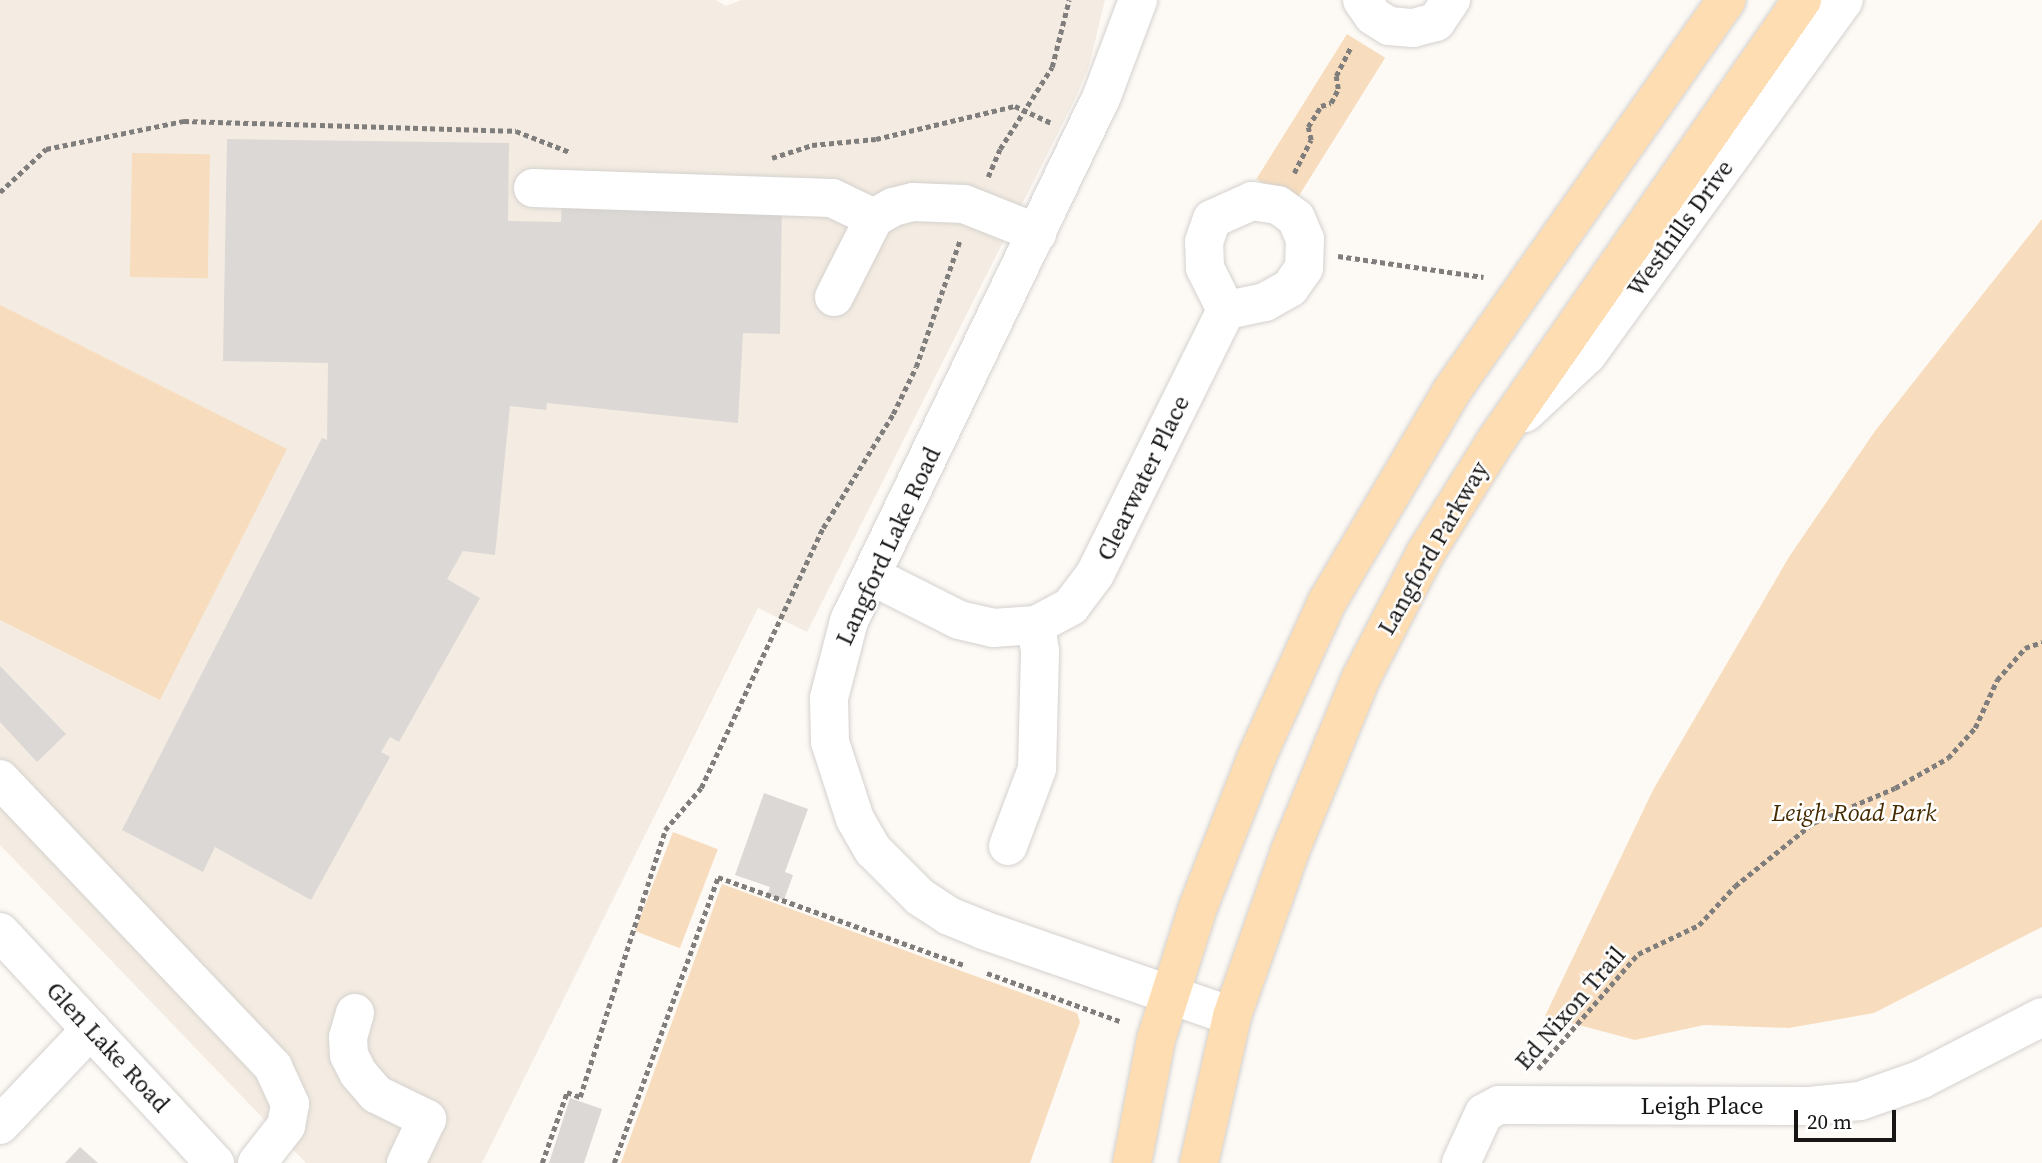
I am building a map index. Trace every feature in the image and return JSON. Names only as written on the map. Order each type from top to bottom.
[{"type":"main road","points":[[1132,1163],[1168,994],[1253,766],[1327,602],[1451,393],[1727,0]]},
{"type":"main road","name":"Langford Parkway","points":[[1199,1163],[1233,1016],[1290,851],[1361,678],[1426,552],[1497,439],[1802,0]]},
{"type":"street","name":"Langford Lake Road","points":[[1138,0],[1102,96],[849,621],[829,698],[830,742],[840,782],[873,850],[895,876],[948,916],[1233,1016]]},
{"type":"street","points":[[1362,0],[1373,16],[1390,26],[1413,28],[1436,22],[1451,0]]},
{"type":"street","name":"Westhills Drive","points":[[1497,439],[1587,355],[1844,0]]},
{"type":"street","points":[[533,188],[832,198],[874,218]]},
{"type":"street","points":[[834,297],[874,218],[913,202],[964,204],[1037,233]]},
{"type":"street","name":"Clearwater Place","points":[[872,576],[975,625],[1013,629],[1036,625],[1072,606],[1095,574],[1226,310]]},
{"type":"street","points":[[1008,846],[1037,769],[1040,651],[1036,625]]},
{"type":"street","points":[[0,779],[273,1067],[290,1104],[286,1126],[257,1163]]},
{"type":"street","name":"Glen Lake Road","points":[[0,932],[215,1163]]},
{"type":"street","points":[[355,1013],[348,1037],[349,1055],[358,1073],[376,1094],[427,1119],[405,1163]]},
{"type":"street","name":"Leigh Place","points":[[1461,1163],[1485,1113],[1517,1102],[1809,1106],[1860,1101],[1922,1079],[2042,1017]]},
{"type":"street","points":[[0,1125],[91,1029]]},
{"type":"path","points":[[985,184],[1052,67],[1069,0]]},
{"type":"path","points":[[1298,163],[1311,140],[1308,127],[1321,106],[1331,103],[1338,89],[1336,76],[1355,39]]},
{"type":"path","points":[[761,162],[812,145],[876,139],[1015,106],[1060,128]]},
{"type":"path","points":[[0,192],[46,149],[184,121],[516,131],[582,157]]},
{"type":"path","points":[[542,1163],[567,1092],[580,1097],[665,830],[701,788],[823,528],[893,414],[916,367],[964,227]]},
{"type":"path","points":[[1334,255],[1483,277]]},
{"type":"path","name":"Ed Nixon Trail","points":[[1517,1102],[1532,1077],[1637,954],[1699,925],[1760,863],[1813,823],[1895,788],[1948,758],[1975,728],[1997,680],[2025,648],[2042,642]]},
{"type":"path","points":[[614,1163],[718,877],[1122,1022]]},
{"type":"shaded area","points":[[0,0],[716,0],[726,6],[741,0],[1105,0],[1089,66],[1074,101],[807,632],[758,608],[482,1163],[306,1163],[0,845]]},
{"type":"green space","points":[[1347,34],[1385,58],[1295,203],[1256,179]]},
{"type":"green space","points":[[132,153],[210,154],[208,278],[130,277]]},
{"type":"green space","name":"Leigh Road Park","points":[[2042,219],[2042,927],[1874,1013],[1789,1028],[1704,1025],[1635,1040],[1545,1016],[1653,790],[1789,557],[1875,431]]},
{"type":"green space","points":[[0,305],[287,449],[160,700],[0,620]]},
{"type":"green space","points":[[673,832],[718,849],[680,948],[635,931]]},
{"type":"green space","points":[[722,884],[1077,1013],[1080,1022],[1030,1163],[621,1163]]},
{"type":"building","points":[[227,139],[509,143],[508,221],[561,222],[562,199],[782,202],[780,334],[743,333],[738,423],[547,403],[546,410],[510,406],[495,555],[463,551],[447,579],[480,598],[399,742],[390,737],[381,752],[390,757],[311,900],[215,847],[203,872],[122,830],[322,438],[327,440],[328,363],[223,361]]},
{"type":"building","points":[[0,666],[66,734],[37,762],[0,722]]},
{"type":"building","points":[[764,793],[808,809],[785,872],[793,875],[784,900],[767,895],[770,887],[735,875]]},
{"type":"building","points":[[570,1098],[602,1109],[584,1163],[549,1163]]},
{"type":"building","points":[[80,1147],[98,1163],[65,1163]]}]
